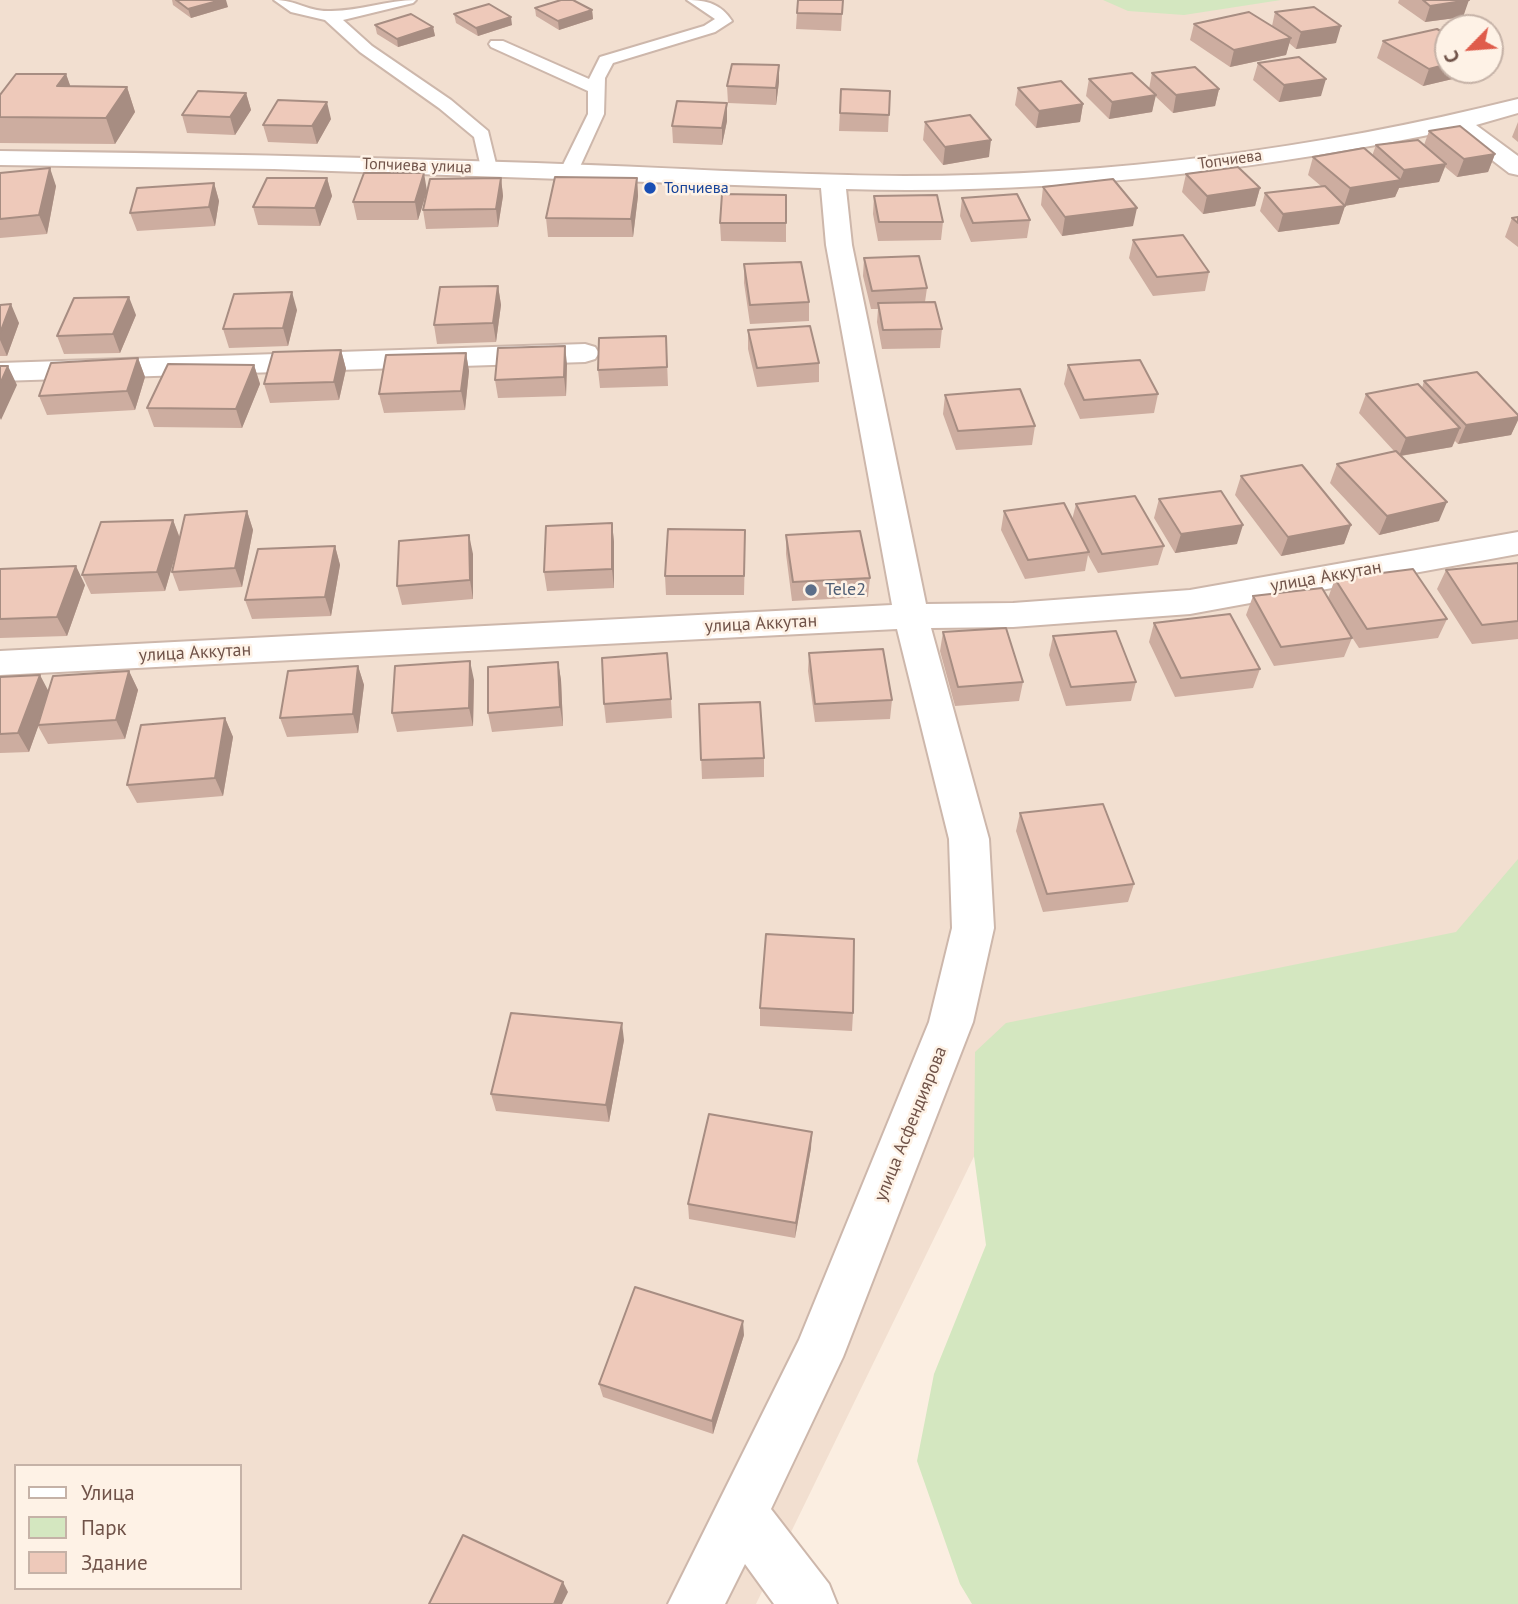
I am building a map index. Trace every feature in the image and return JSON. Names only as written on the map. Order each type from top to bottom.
[{"type":"street","name":"Топчиева","points":[[833,182],[904,183],[1075,177],[1170,168],[1364,141],[1458,122],[1518,106]]},
{"type":"street","points":[[1458,122],[1518,168]]},
{"type":"street","name":"Топчиева улица","points":[[0,158],[488,168],[833,182]]},
{"type":"street","points":[[833,182],[839,245],[911,616]]},
{"type":"street","points":[[0,372],[585,353]]},
{"type":"street","name":"улица Аккутан","points":[[0,663],[911,616],[1013,615],[1191,602],[1518,543]]},
{"type":"street","name":"улица Асфендиярова","points":[[696,1604],[818,1357],[951,1022],[973,928],[969,839],[911,616]]},
{"type":"street","points":[[741,1514],[809,1604]]},
{"type":"lane","points":[[282,0],[310,16],[330,17],[408,0]]},
{"type":"lane","points":[[569,171],[596,114],[597,78],[606,60],[709,29],[724,20],[724,9],[695,0]]},
{"type":"lane","points":[[330,17],[366,50],[445,104],[482,135],[488,168]]},
{"type":"lane","points":[[497,44],[596,88]]},
{"type":"shaded area","points":[[0,0],[1518,0],[1518,917],[1481,960],[1039,1023],[756,1604],[0,1604]]},
{"type":"green space","points":[[1103,0],[1281,0],[1184,15],[1128,11]]},
{"type":"green space","points":[[1518,859],[1518,1604],[972,1604],[960,1584],[917,1461],[934,1374],[986,1245],[974,1156],[975,1052],[1006,1023],[1456,932]]},
{"type":"building","points":[[176,0],[221,0],[188,9]]},
{"type":"building","points":[[561,0],[573,0],[592,10],[558,21],[535,8]]},
{"type":"building","points":[[798,0],[843,0],[842,14],[797,13]]},
{"type":"building","points":[[1423,0],[1469,0],[1430,6]]},
{"type":"building","points":[[489,4],[511,17],[476,28],[454,14]]},
{"type":"building","points":[[1314,7],[1341,26],[1301,32],[1275,12]]},
{"type":"building","points":[[1249,12],[1291,38],[1234,50],[1194,24]]},
{"type":"building","points":[[411,14],[433,27],[397,39],[375,25]]},
{"type":"building","points":[[1434,30],[1434,68],[1429,69],[1383,41]]},
{"type":"building","points":[[1299,57],[1326,79],[1284,85],[1258,63]]},
{"type":"building","points":[[732,64],[779,65],[776,88],[727,86]]},
{"type":"building","points":[[1195,67],[1219,89],[1176,95],[1152,73]]},
{"type":"building","points":[[1132,73],[1156,95],[1112,102],[1089,79]]},
{"type":"building","points":[[16,74],[66,74],[57,86],[127,87],[106,118],[0,117],[0,95]]},
{"type":"building","points":[[1061,81],[1083,104],[1039,111],[1018,88]]},
{"type":"building","points":[[841,89],[890,91],[889,115],[840,113]]},
{"type":"building","points":[[198,91],[246,93],[230,117],[182,115]]},
{"type":"building","points":[[278,100],[327,102],[312,126],[263,125]]},
{"type":"building","points":[[677,101],[727,103],[722,128],[672,126]]},
{"type":"building","points":[[970,115],[991,140],[945,147],[925,122]]},
{"type":"building","points":[[1460,126],[1495,154],[1464,159],[1429,131]]},
{"type":"building","points":[[1418,140],[1446,164],[1404,170],[1376,145]]},
{"type":"building","points":[[1364,148],[1401,180],[1350,188],[1313,157]]},
{"type":"building","points":[[1238,167],[1260,188],[1207,196],[1186,174]]},
{"type":"building","points":[[50,168],[39,215],[0,219],[0,173]]},
{"type":"building","points":[[364,173],[424,173],[415,202],[353,202]]},
{"type":"building","points":[[555,177],[637,178],[631,219],[546,218]]},
{"type":"building","points":[[267,178],[327,178],[315,208],[253,207]]},
{"type":"building","points":[[501,178],[496,209],[423,210],[430,179]]},
{"type":"building","points":[[1113,179],[1137,208],[1065,217],[1043,187]]},
{"type":"building","points":[[214,183],[209,207],[130,213],[137,188]]},
{"type":"building","points":[[1325,186],[1345,206],[1283,214],[1265,193]]},
{"type":"building","points":[[722,194],[786,195],[786,223],[720,223]]},
{"type":"building","points":[[1017,194],[1030,220],[973,223],[962,198]]},
{"type":"building","points":[[937,195],[943,222],[879,222],[874,196]]},
{"type":"building","points":[[1183,235],[1209,272],[1157,277],[1133,240]]},
{"type":"building","points":[[919,256],[927,288],[872,291],[864,258]]},
{"type":"building","points":[[801,262],[809,302],[750,305],[744,264]]},
{"type":"building","points":[[498,286],[493,323],[434,325],[440,287]]},
{"type":"building","points":[[292,292],[283,328],[223,329],[234,294]]},
{"type":"building","points":[[129,297],[113,334],[57,336],[74,298]]},
{"type":"building","points":[[935,302],[942,329],[883,330],[878,303]]},
{"type":"building","points":[[11,304],[0,333],[0,305]]},
{"type":"building","points":[[810,326],[819,363],[757,368],[748,330]]},
{"type":"building","points":[[666,336],[667,367],[598,370],[599,338]]},
{"type":"building","points":[[565,346],[564,377],[495,380],[498,348]]},
{"type":"building","points":[[341,350],[334,382],[264,384],[273,352]]},
{"type":"building","points":[[466,353],[461,391],[379,394],[386,355]]},
{"type":"building","points":[[138,358],[127,391],[39,396],[51,363]]},
{"type":"building","points":[[1140,360],[1158,394],[1084,400],[1068,365]]},
{"type":"building","points":[[168,364],[254,365],[236,409],[147,408]]},
{"type":"building","points":[[0,366],[8,366],[0,384]]},
{"type":"building","points":[[1477,372],[1518,417],[1466,425],[1424,381]]},
{"type":"building","points":[[1418,384],[1460,428],[1406,438],[1366,394]]},
{"type":"building","points":[[1020,389],[1035,426],[958,431],[945,395]]},
{"type":"building","points":[[1396,451],[1447,502],[1387,516],[1337,464]]},
{"type":"building","points":[[1302,465],[1351,525],[1288,537],[1241,476]]},
{"type":"building","points":[[1221,491],[1243,525],[1181,534],[1159,499]]},
{"type":"building","points":[[1135,496],[1164,546],[1102,554],[1076,504]]},
{"type":"building","points":[[1064,503],[1089,552],[1028,560],[1004,511]]},
{"type":"building","points":[[247,511],[235,568],[172,572],[185,515]]},
{"type":"building","points":[[173,520],[157,572],[82,575],[101,522]]},
{"type":"building","points":[[612,523],[612,569],[544,572],[546,526]]},
{"type":"building","points":[[668,529],[745,530],[744,576],[665,576]]},
{"type":"building","points":[[860,531],[870,578],[793,582],[786,535]]},
{"type":"building","points":[[469,535],[470,580],[397,586],[399,541]]},
{"type":"building","points":[[335,546],[325,597],[245,600],[258,549]]},
{"type":"building","points":[[1518,563],[1518,621],[1482,625],[1446,570]]},
{"type":"building","points":[[76,566],[57,617],[0,619],[0,569]]},
{"type":"building","points":[[1413,569],[1447,619],[1367,629],[1335,579]]},
{"type":"building","points":[[1322,588],[1352,638],[1281,647],[1253,596]]},
{"type":"building","points":[[1230,614],[1260,669],[1181,678],[1154,623]]},
{"type":"building","points":[[1006,628],[1023,682],[958,687],[943,632]]},
{"type":"building","points":[[1116,631],[1136,682],[1071,687],[1053,636]]},
{"type":"building","points":[[883,649],[892,700],[815,704],[809,653]]},
{"type":"building","points":[[667,653],[671,699],[604,704],[602,658]]},
{"type":"building","points":[[470,661],[469,708],[392,713],[395,666]]},
{"type":"building","points":[[558,662],[560,707],[488,713],[488,667]]},
{"type":"building","points":[[358,666],[353,714],[280,718],[288,671]]},
{"type":"building","points":[[129,671],[116,720],[38,725],[53,676]]},
{"type":"building","points":[[40,675],[18,733],[0,734],[0,677]]},
{"type":"building","points":[[760,702],[764,758],[701,760],[699,704]]},
{"type":"building","points":[[225,718],[215,778],[127,785],[141,725]]},
{"type":"building","points":[[1103,804],[1134,884],[1047,894],[1020,813]]},
{"type":"building","points":[[766,934],[854,939],[853,1013],[760,1008]]},
{"type":"building","points":[[511,1013],[622,1023],[606,1105],[491,1094]]},
{"type":"building","points":[[709,1114],[812,1132],[796,1223],[688,1204]]},
{"type":"building","points":[[635,1287],[743,1321],[712,1421],[599,1384]]},
{"type":"building","points":[[463,1535],[563,1582],[554,1604],[429,1604]]},
{"type":"place","name":"Топчиева","points":[[650,188]]},
{"type":"place","name":"Tele2","points":[[811,590]]}]
